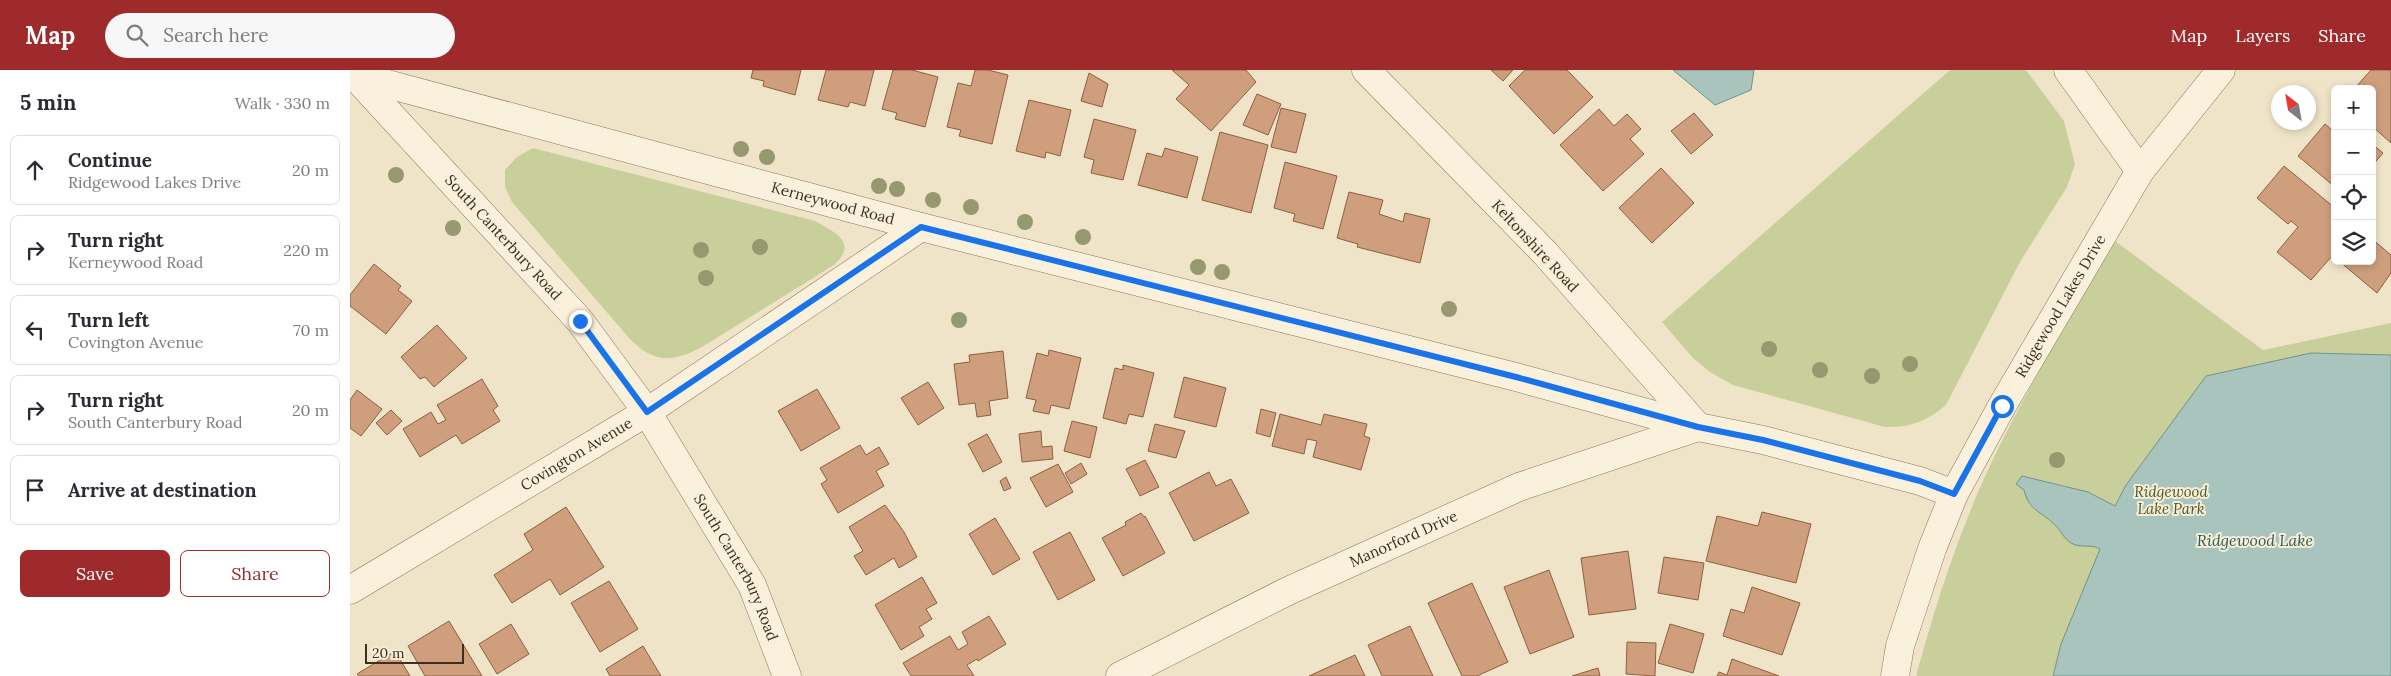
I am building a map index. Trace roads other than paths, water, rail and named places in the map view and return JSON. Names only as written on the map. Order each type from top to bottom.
[{"type":"street","name":"Keltonshire Road","points":[[1366,70],[1545,252],[1698,427]]},
{"type":"street","points":[[2068,70],[2140,171]]},
{"type":"street","name":"Ridgewood Lakes Drive","points":[[1895,676],[1903,637],[1932,549],[1954,494],[2002,406],[2140,171],[2221,70]]},
{"type":"street","name":"Kerneywood Road","points":[[352,73],[921,227],[1507,374],[1698,427],[1763,440],[1910,478],[1954,494]]},
{"type":"street","name":"South Canterbury Road","points":[[352,73],[580,321],[647,412],[752,585],[787,676]]},
{"type":"street","name":"Covington Avenue","points":[[350,590],[647,412],[921,227]]},
{"type":"street","name":"Manorford Drive","points":[[1120,676],[1288,591],[1519,487],[1698,427]]},
{"type":"water","points":[[1673,70],[1754,70],[1751,90],[1715,105]]},
{"type":"water","name":"Ridgewood Lake","points":[[2311,353],[2391,355],[2391,676],[2053,676],[2061,644],[2100,549],[2076,545],[2067,540],[2054,524],[2032,507],[2024,490],[2016,484],[2022,476],[2088,492],[2115,506],[2126,485],[2206,376]]},
{"type":"park label","name":"Ridgewood Lake Park","points":[[2171,500]]}]
